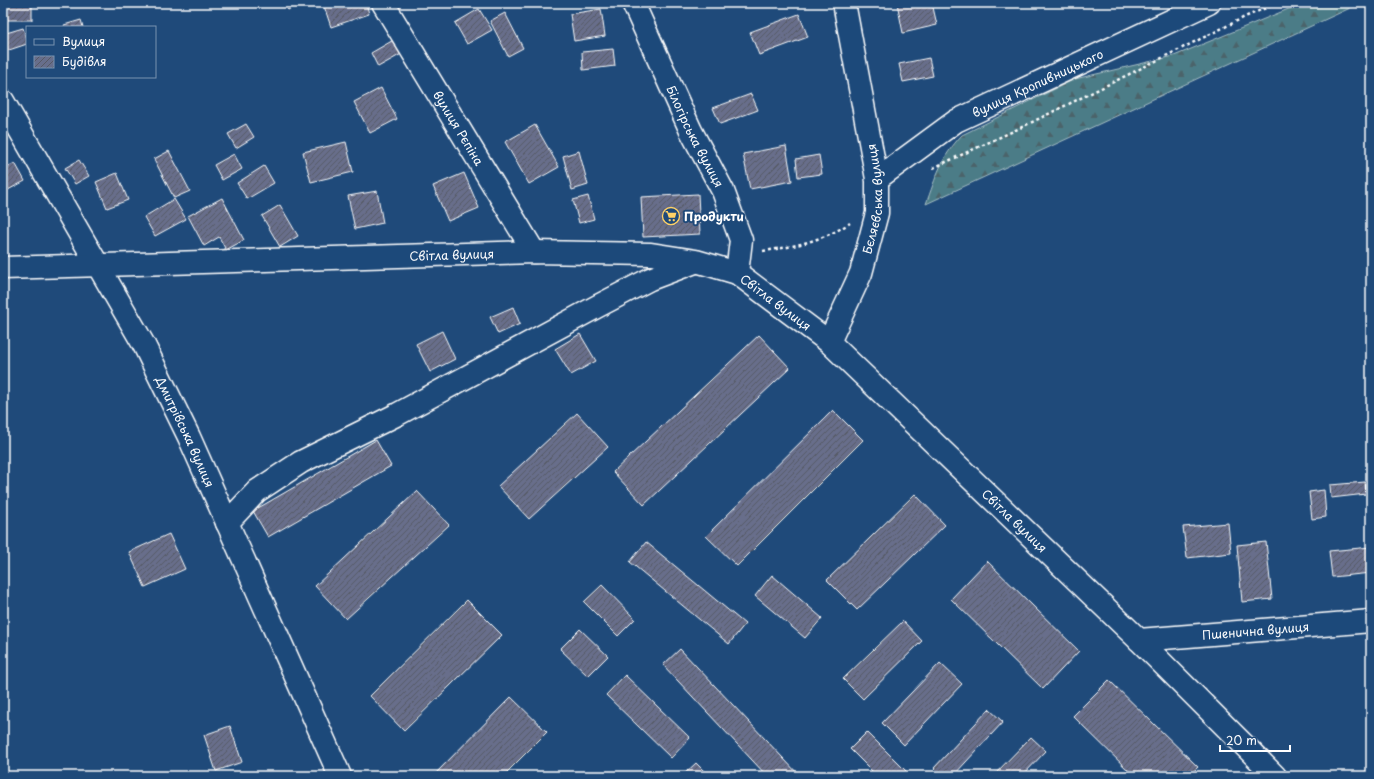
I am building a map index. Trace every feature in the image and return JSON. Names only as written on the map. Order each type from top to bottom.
[{"type":"street","name":"вулиця Рєпіна","points":[[383,3],[534,252]]},
{"type":"street","name":"Білогірська вулиця","points":[[633,3],[691,131],[723,191],[741,240],[739,263]]},
{"type":"street","name":"Бєляєвська вулиця","points":[[829,342],[861,273],[877,213],[877,188],[844,3]]},
{"type":"street","name":"вулиця Кропивницького","points":[[877,188],[956,121],[1209,3]]},
{"type":"street","name":"Дмитрівська вулиця","points":[[3,101],[144,345],[189,437],[340,776]]},
{"type":"street","name":"Світла вулиця","points":[[3,268],[534,252],[651,254],[696,261],[739,263],[829,342],[1139,640],[1276,776]]},
{"type":"street","points":[[227,523],[257,490],[301,462],[398,414],[644,282],[696,261]]},
{"type":"street","name":"Пшенична вулиця","points":[[1139,640],[1371,621]]},
{"type":"path","points":[[932,169],[1018,129],[1245,17],[1277,3]]},
{"type":"path","points":[[739,263],[766,251],[813,241],[836,232],[859,217],[877,188]]},
{"type":"green space","points":[[1303,3],[1361,3],[926,204],[944,159],[962,135],[1075,79],[1174,56]]},
{"type":"building","points":[[3,3],[32,3],[32,20],[3,20]]},
{"type":"building","points":[[283,3],[300,3],[288,10]]},
{"type":"building","points":[[323,3],[366,3],[369,14],[331,27]]},
{"type":"building","points":[[897,3],[932,3],[937,25],[903,33]]},
{"type":"building","points":[[479,9],[492,30],[467,44],[455,23]]},
{"type":"building","points":[[601,9],[605,36],[574,41],[570,14]]},
{"type":"building","points":[[505,13],[523,48],[508,56],[490,21]]},
{"type":"building","points":[[799,14],[808,37],[759,55],[750,32]]},
{"type":"building","points":[[81,20],[83,26],[64,26]]},
{"type":"building","points":[[23,28],[26,36],[26,44],[3,52],[3,34]]},
{"type":"building","points":[[397,38],[405,52],[378,67],[371,53]]},
{"type":"building","points":[[613,49],[615,66],[583,70],[582,52]]},
{"type":"building","points":[[929,58],[933,76],[903,82],[899,64]]},
{"type":"building","points":[[381,88],[397,119],[370,133],[354,102]]},
{"type":"building","points":[[751,94],[758,110],[720,124],[713,108]]},
{"type":"building","points":[[246,124],[254,137],[236,148],[228,134]]},
{"type":"building","points":[[535,125],[559,167],[529,184],[505,142]]},
{"type":"building","points":[[346,142],[353,172],[311,182],[303,152]]},
{"type":"building","points":[[786,146],[792,181],[750,189],[743,154]]},
{"type":"building","points":[[169,151],[190,191],[174,198],[154,159]]},
{"type":"building","points":[[579,151],[588,185],[572,190],[563,156]]},
{"type":"building","points":[[234,154],[242,169],[222,180],[214,165]]},
{"type":"building","points":[[819,155],[822,174],[798,177],[796,159]]},
{"type":"building","points":[[79,160],[89,176],[75,184],[65,168]]},
{"type":"building","points":[[15,163],[25,181],[4,192],[3,169]]},
{"type":"building","points":[[264,166],[274,183],[247,199],[237,183]]},
{"type":"building","points":[[117,173],[128,200],[107,208],[96,182]]},
{"type":"building","points":[[464,173],[479,208],[448,221],[433,186]]},
{"type":"building","points":[[377,191],[383,223],[355,229],[348,196]]},
{"type":"building","name":"Продукти","points":[[698,194],[700,234],[643,237],[641,197]]},
{"type":"building","points":[[588,196],[594,219],[579,223],[573,200]]},
{"type":"building","points":[[222,198],[244,240],[226,250],[219,237],[204,246],[188,216]]},
{"type":"building","points":[[174,199],[186,219],[155,236],[144,217]]},
{"type":"building","points":[[280,205],[298,236],[280,247],[262,216]]},
{"type":"building","points":[[513,307],[520,324],[498,334],[490,317]]},
{"type":"building","points":[[442,331],[455,359],[430,372],[416,344]]},
{"type":"building","points":[[580,334],[596,361],[571,375],[555,349]]},
{"type":"building","points":[[759,335],[790,368],[644,505],[613,472]]},
{"type":"building","points":[[833,410],[863,440],[737,566],[706,536]]},
{"type":"building","points":[[577,413],[608,447],[529,519],[498,486]]},
{"type":"building","points":[[376,440],[391,466],[268,537],[253,511]]},
{"type":"building","points":[[1365,482],[1366,494],[1331,498],[1330,485]]},
{"type":"building","points":[[1324,490],[1326,517],[1312,519],[1309,492]]},
{"type":"building","points":[[417,491],[449,525],[346,619],[315,586]]},
{"type":"building","points":[[915,494],[945,525],[857,610],[827,580]]},
{"type":"building","points":[[1228,523],[1231,553],[1187,558],[1183,527]]},
{"type":"building","points":[[169,534],[185,569],[145,587],[129,552]]},
{"type":"building","points":[[646,542],[745,624],[729,644],[630,562]]},
{"type":"building","points":[[1266,542],[1272,599],[1242,602],[1237,545]]},
{"type":"building","points":[[1371,547],[1371,573],[1332,577],[1329,551]]},
{"type":"building","points":[[987,561],[1079,651],[1043,689],[951,599]]},
{"type":"building","points":[[772,575],[822,618],[805,638],[755,596]]},
{"type":"building","points":[[602,585],[635,619],[618,636],[584,602]]},
{"type":"building","points":[[467,600],[502,635],[404,731],[370,696]]},
{"type":"building","points":[[903,621],[922,641],[863,699],[843,679]]},
{"type":"building","points":[[580,629],[608,656],[588,676],[560,649]]},
{"type":"building","points":[[680,649],[800,776],[767,776],[663,665]]},
{"type":"building","points":[[940,663],[962,684],[904,745],[882,723]]},
{"type":"building","points":[[625,675],[690,738],[671,758],[606,695]]},
{"type":"building","points":[[1109,680],[1198,767],[1189,776],[1134,776],[1073,716]]},
{"type":"building","points":[[511,697],[547,732],[503,776],[433,776]]},
{"type":"building","points":[[989,709],[1003,722],[953,776],[942,776],[934,768]]},
{"type":"building","points":[[230,726],[242,762],[216,771],[204,735]]},
{"type":"building","points":[[867,732],[911,776],[877,776],[850,749]]},
{"type":"building","points":[[1031,737],[1046,751],[1022,776],[993,776]]},
{"type":"building","points":[[696,763],[709,776],[682,776]]},
{"type":"place","name":"Продукти","points":[[671,216]]}]
